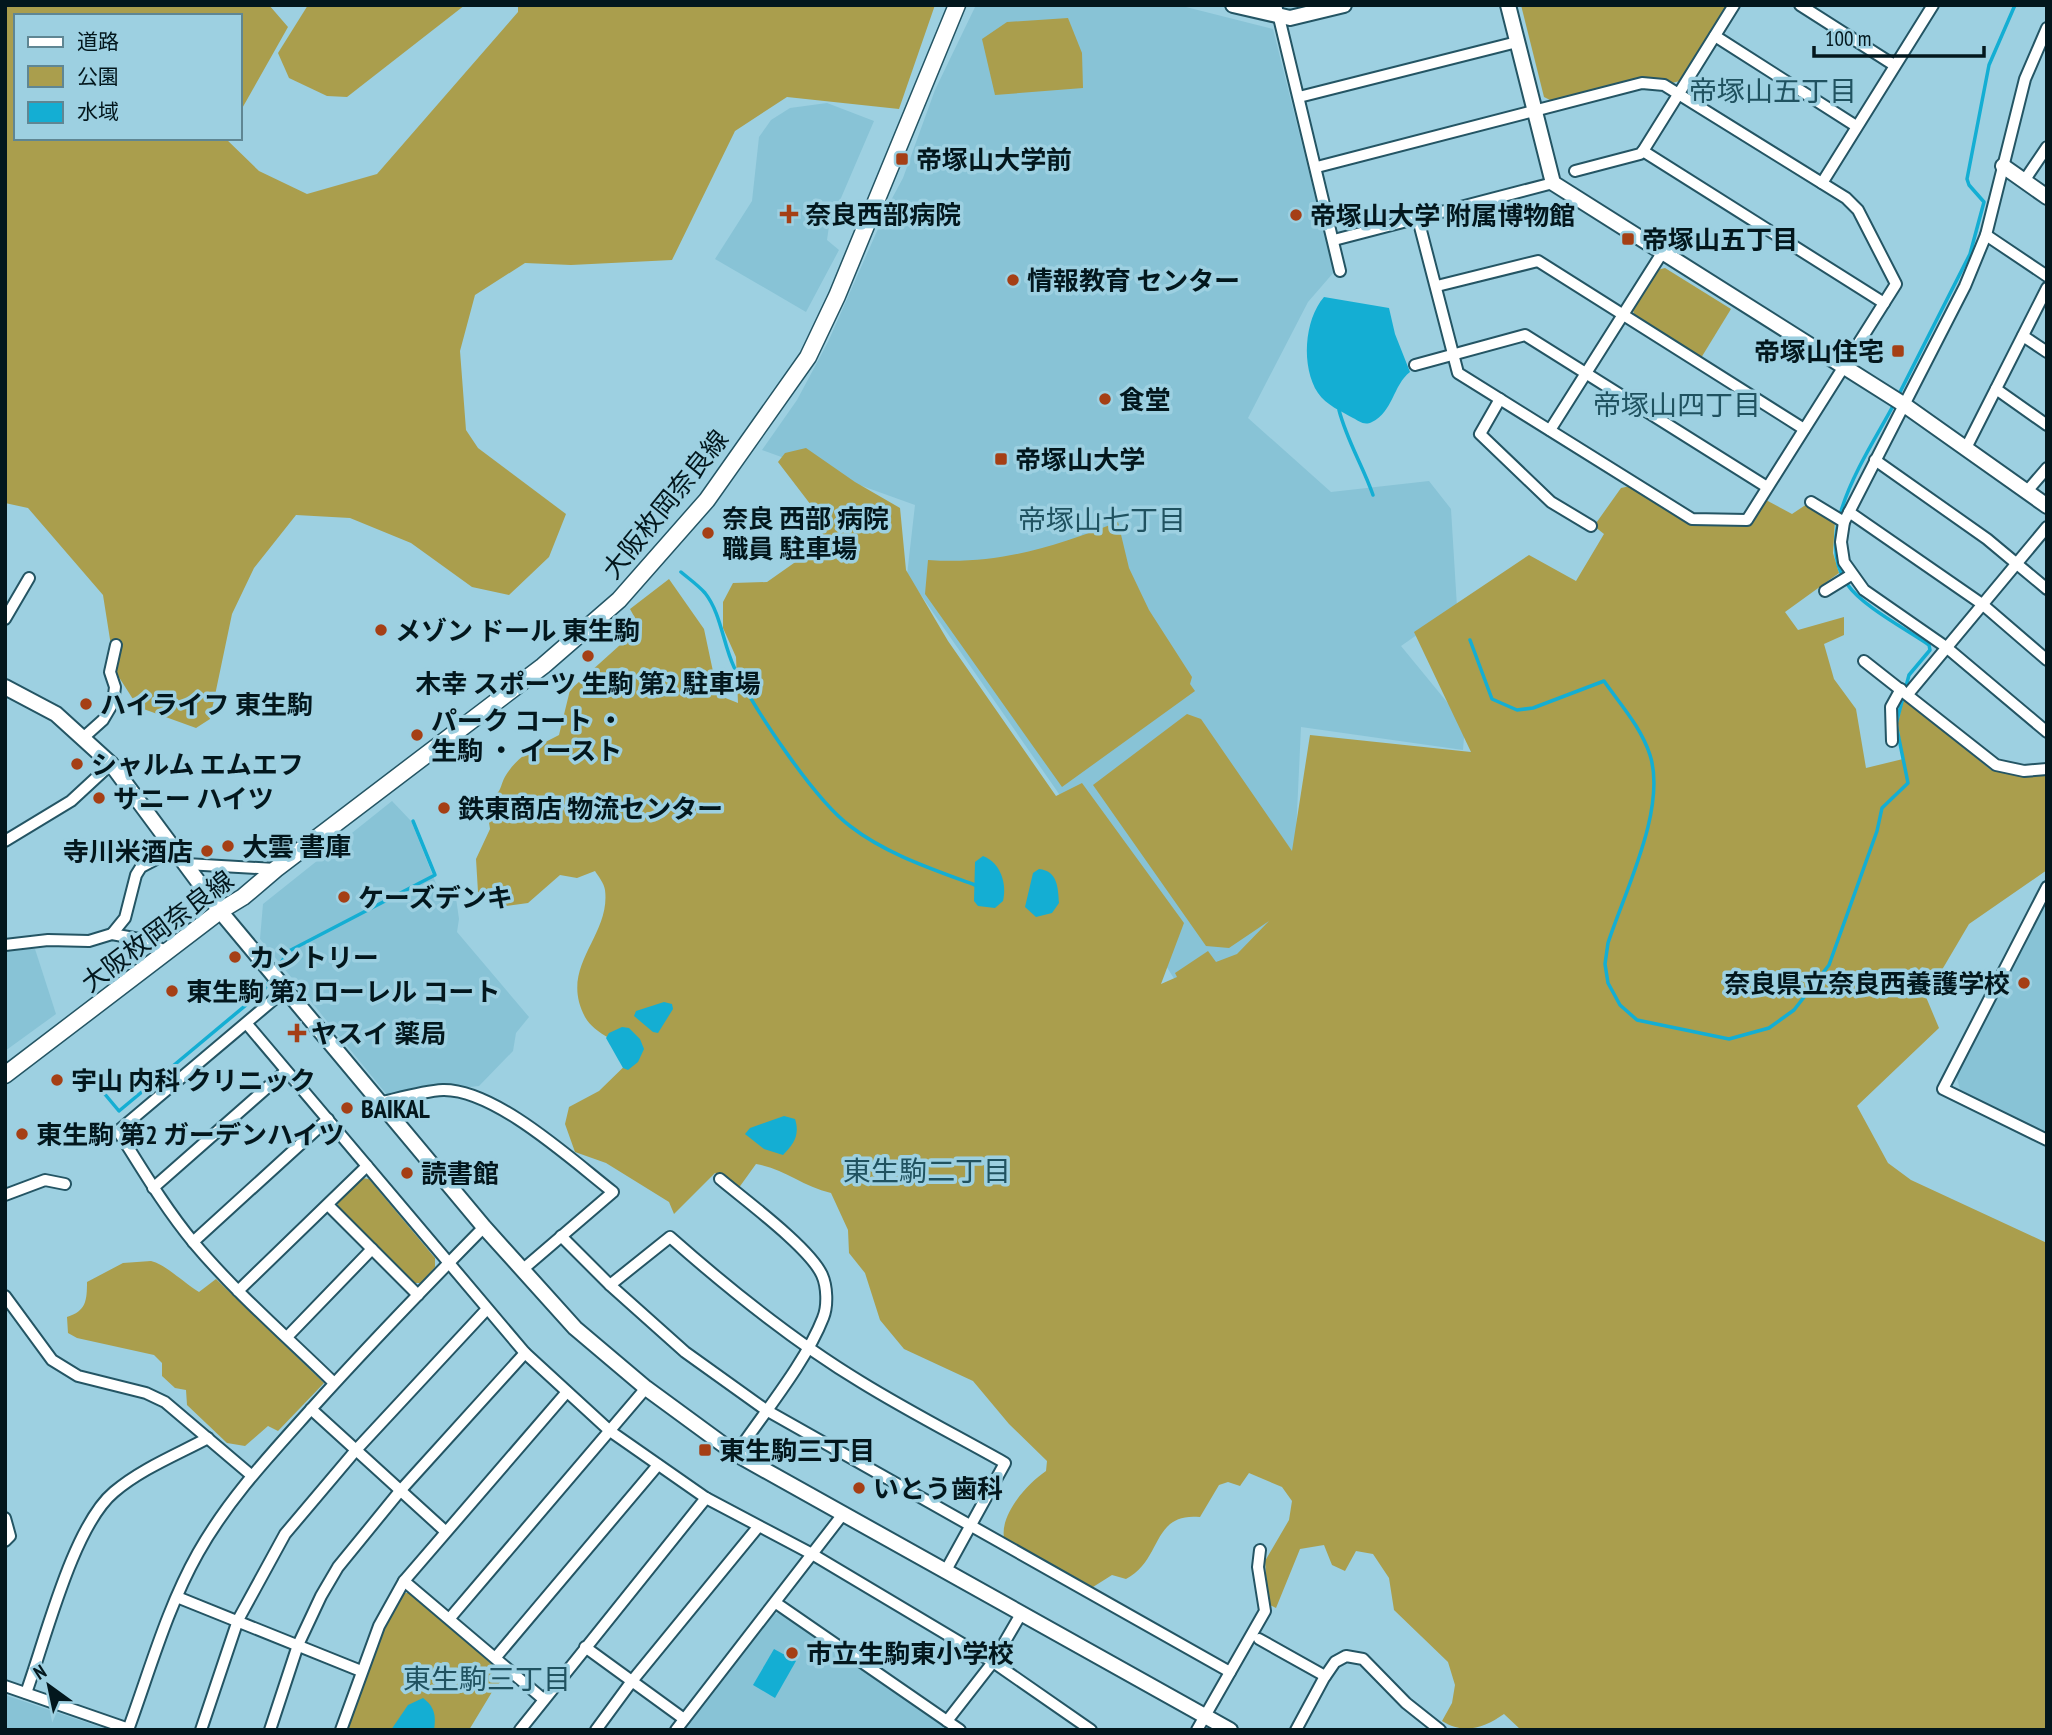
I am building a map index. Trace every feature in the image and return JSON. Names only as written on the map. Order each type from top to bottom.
[{"type":"main road","name":"大阪枚岡奈良線","points":[[5,1075],[220,911],[243,897],[543,666],[619,600],[699,510],[808,357],[842,284],[957,5]]},
{"type":"street","points":[[1233,5],[1278,11],[1290,19],[1344,5]]},
{"type":"street","points":[[1508,5],[1553,183],[1903,404],[2047,506]]},
{"type":"street","points":[[1575,171],[1640,155],[1734,5]]},
{"type":"street","points":[[1800,5],[1894,65]]},
{"type":"street","points":[[1822,183],[1933,5]]},
{"type":"street","points":[[1278,11],[1340,271]]},
{"type":"street","points":[[2047,27],[2025,79],[1986,235],[1965,286],[1847,517],[1841,542],[1844,562],[1864,590],[1946,647],[2047,732]]},
{"type":"street","points":[[1715,36],[1856,126]]},
{"type":"street","points":[[1299,97],[1517,42]]},
{"type":"street","points":[[1317,167],[1642,83],[1664,85],[1822,183],[1858,210],[1896,284],[1747,520],[1692,519],[1458,373],[1418,219]]},
{"type":"street","points":[[2024,181],[2047,147]]},
{"type":"street","points":[[1643,151],[1884,303]]},
{"type":"street","points":[[2003,166],[2047,197]]},
{"type":"street","points":[[1334,240],[1553,183]]},
{"type":"street","points":[[1986,235],[2047,276]]},
{"type":"street","points":[[1550,430],[1662,253]]},
{"type":"street","points":[[1437,286],[1538,261],[1804,429]]},
{"type":"street","points":[[1966,448],[2047,288]]},
{"type":"street","points":[[1415,365],[1525,335],[1767,487]]},
{"type":"street","points":[[2024,335],[2047,352]]},
{"type":"street","points":[[1996,389],[2047,425]]},
{"type":"street","points":[[1500,399],[1480,434],[1551,502],[1591,526]]},
{"type":"street","points":[[1875,460],[2017,563],[2047,589]]},
{"type":"street","points":[[2028,490],[2047,468]]},
{"type":"street","points":[[1811,502],[1847,517],[1982,604],[2047,660]]},
{"type":"street","points":[[1892,740],[1891,707],[1946,647],[2047,527]]},
{"type":"street","points":[[1825,591],[1851,575]]},
{"type":"street","points":[[5,619],[29,578]]},
{"type":"street","points":[[84,737],[103,720],[113,703],[115,687],[110,672],[116,645]]},
{"type":"street","points":[[1864,661],[1996,765],[2024,771],[2047,768]]},
{"type":"street","points":[[5,687],[56,714],[111,764],[220,911],[484,1227],[575,1328],[646,1388],[736,1454],[1230,1730]]},
{"type":"street","points":[[5,841],[71,801],[111,764]]},
{"type":"street","points":[[112,934],[125,918],[136,875],[141,867],[175,849]]},
{"type":"street","points":[[186,864],[276,869]]},
{"type":"street","points":[[2047,887],[1943,1088],[2047,1140]]},
{"type":"street","points":[[5,945],[48,940],[89,941],[112,934],[139,939],[168,952]]},
{"type":"street","points":[[285,990],[118,1131],[153,1188],[193,1242],[238,1291],[334,1383]]},
{"type":"street","points":[[247,1024],[525,1353],[610,1431],[706,1498],[812,1554],[993,1662],[1091,1730]]},
{"type":"street","points":[[153,1188],[286,1071]]},
{"type":"street","points":[[379,1103],[443,1090],[475,1095],[543,1138],[613,1192],[522,1270]]},
{"type":"street","points":[[193,1242],[328,1119]]},
{"type":"street","points":[[238,1291],[367,1166]]},
{"type":"street","points":[[5,1195],[45,1180],[65,1184]]},
{"type":"street","points":[[720,1180],[810,1258],[823,1276],[826,1297],[824,1316],[807,1347],[736,1454]]},
{"type":"street","points":[[328,1205],[418,1295]]},
{"type":"street","points":[[5,1686],[129,1729],[177,1597],[198,1553],[250,1475],[484,1227]]},
{"type":"street","points":[[561,1236],[610,1285],[685,1352],[766,1409],[970,1528],[1230,1672]]},
{"type":"street","points":[[610,1285],[670,1237],[711,1273],[807,1347],[861,1382],[1005,1463],[944,1572]]},
{"type":"street","points":[[287,1337],[372,1249]]},
{"type":"street","points":[[5,1296],[52,1360],[78,1376],[146,1393],[165,1402],[250,1475]]},
{"type":"street","points":[[201,1730],[238,1620],[285,1534],[356,1450],[487,1309]]},
{"type":"street","points":[[270,1730],[298,1645],[338,1567],[400,1491],[525,1353]]},
{"type":"street","points":[[450,1618],[646,1388]]},
{"type":"street","points":[[341,1730],[379,1626],[404,1581],[566,1393]]},
{"type":"street","points":[[311,1409],[445,1531]]},
{"type":"street","points":[[26,1693],[89,1521],[112,1493],[134,1476],[208,1438]]},
{"type":"street","points":[[496,1657],[658,1465]]},
{"type":"street","points":[[520,1730],[542,1698],[706,1498]]},
{"type":"street","points":[[676,1730],[843,1514]]},
{"type":"street","points":[[5,1518],[10,1536],[5,1541]]},
{"type":"street","points":[[596,1730],[632,1681],[758,1527]]},
{"type":"street","points":[[1197,1730],[1265,1611],[1258,1567],[1260,1550]]},
{"type":"street","points":[[404,1581],[542,1698]]},
{"type":"street","points":[[177,1597],[361,1671]]},
{"type":"street","points":[[776,1603],[960,1730]]},
{"type":"street","points":[[947,1721],[993,1662],[1021,1614]]},
{"type":"street","points":[[1259,1639],[1325,1676]]},
{"type":"street","points":[[585,1647],[684,1719]]},
{"type":"street","points":[[1296,1730],[1325,1676],[1335,1662],[1346,1656],[1363,1659],[1406,1703],[1440,1730]]},
{"type":"shaded area","points":[[976,5],[1178,5],[1273,29],[1334,272],[1308,302],[1248,418],[1331,492],[1429,481],[1451,509],[1457,607],[1401,646],[1465,724],[1463,750],[1301,727],[1292,919],[1193,1009],[1057,791],[907,575],[915,505],[762,450],[797,400],[828,342],[903,178],[935,90]]},
{"type":"shaded area","name":"奈良西部病院","points":[[827,103],[874,121],[829,226],[827,240],[839,250],[806,312],[715,259],[752,201],[759,137],[771,120],[790,108]]},
{"type":"shaded area","points":[[392,801],[411,821],[439,891],[456,898],[459,919],[457,932],[529,1017],[516,1033],[513,1051],[479,1086],[388,1096],[260,939],[263,904]]},
{"type":"shaded area","name":"奈良県立奈良西養護学校","points":[[2047,895],[2047,1135],[1961,1093],[1955,1071]]},
{"type":"shaded area","points":[[35,949],[56,1014],[5,1051],[5,950]]},
{"type":"shaded area","name":"市立生駒東小学校","points":[[781,1613],[951,1730],[685,1730],[774,1614]]},
{"type":"shaded area","points":[[5,1695],[109,1730],[5,1730]]},
{"type":"green space","points":[[5,5],[269,5],[288,27],[242,108],[242,14],[14,14],[14,140],[227,140],[259,171],[307,194],[377,174],[518,12],[518,5],[935,5],[899,109],[787,97],[735,131],[672,260],[571,265],[525,263],[475,295],[460,351],[466,430],[478,448],[566,514],[549,557],[509,595],[472,587],[411,543],[350,518],[296,515],[254,568],[232,614],[210,719],[196,728],[138,707],[115,671],[103,595],[28,508],[5,503]]},
{"type":"green space","points":[[308,5],[465,5],[347,97],[327,96],[289,78],[278,53]]},
{"type":"green space","points":[[1521,5],[1728,5],[1680,81],[1672,83],[1638,79],[1552,101],[1544,97]]},
{"type":"green space","points":[[1068,18],[1082,53],[1083,88],[995,95],[982,39],[1007,22]]},
{"type":"green space","points":[[1665,268],[1731,309],[1701,358],[1635,316],[1632,308],[1657,270]]},
{"type":"green space","points":[[806,448],[855,482],[900,508],[906,570],[948,641],[1056,796],[1082,783],[1184,923],[1161,984],[1177,977],[1175,973],[1208,951],[1216,962],[1237,954],[1269,921],[1229,948],[1206,946],[1093,785],[1187,714],[1201,719],[1292,851],[1310,735],[1471,752],[1414,632],[1529,555],[1576,581],[1604,534],[1594,526],[1621,488],[1630,486],[1691,525],[1750,526],[1766,500],[1792,514],[1807,504],[1835,520],[1833,553],[1839,573],[1785,612],[1798,630],[1844,617],[1844,635],[1824,644],[1834,679],[1856,709],[1866,768],[1903,759],[1898,723],[1903,702],[1906,700],[1991,770],[2023,775],[2047,773],[2047,870],[1969,924],[1926,997],[1939,1028],[1857,1106],[1888,1163],[1911,1180],[2047,1243],[2047,1730],[1521,1730],[1504,1714],[1481,1726],[1458,1728],[1442,1721],[1452,1703],[1455,1685],[1448,1662],[1394,1610],[1389,1578],[1373,1554],[1356,1551],[1345,1571],[1332,1565],[1324,1545],[1300,1549],[1276,1608],[1268,1604],[1265,1561],[1289,1520],[1292,1501],[1282,1487],[1249,1473],[1240,1486],[1228,1482],[1219,1485],[1200,1517],[1184,1517],[1165,1529],[1138,1571],[1126,1579],[1112,1575],[1093,1587],[1004,1538],[1006,1519],[1016,1500],[1046,1471],[1047,1461],[1009,1424],[973,1381],[904,1349],[880,1320],[865,1273],[849,1253],[848,1230],[831,1193],[775,1169],[756,1164],[738,1189],[715,1173],[674,1214],[669,1202],[606,1163],[575,1152],[565,1124],[569,1107],[599,1091],[638,1053],[595,1029],[585,1017],[578,999],[581,967],[601,922],[605,907],[605,890],[595,871],[577,878],[560,875],[528,903],[498,907],[478,892],[476,859],[490,829],[486,803],[499,791],[508,772],[518,760],[559,735],[570,690],[640,627],[630,609],[669,579],[704,629],[718,695],[738,703],[736,657],[723,628],[723,602],[733,583],[767,582],[821,544],[814,509],[778,462],[785,453]]},
{"type":"green space","points":[[1118,522],[1129,568],[1149,610],[1192,677],[1190,684],[1195,691],[1062,787],[925,594],[928,560],[1002,557],[1048,546]]},
{"type":"green space","points":[[362,1178],[369,1179],[435,1258],[435,1267],[421,1283],[414,1283],[338,1208],[338,1201]]},
{"type":"green space","points":[[151,1261],[199,1292],[216,1279],[324,1383],[278,1431],[268,1426],[245,1446],[227,1443],[187,1405],[186,1390],[175,1388],[162,1376],[162,1363],[154,1355],[77,1338],[68,1333],[67,1317],[82,1308],[87,1295],[87,1282],[123,1263]]},
{"type":"green space","points":[[403,1593],[409,1593],[507,1674],[492,1692],[469,1730],[346,1730],[377,1644]]},
{"type":"water","points":[[1324,297],[1389,308],[1395,334],[1410,372],[1404,377],[1384,412],[1369,423],[1360,422],[1329,404],[1318,393],[1313,382],[1307,344],[1312,318]]},
{"type":"water","points":[[983,856],[998,869],[1003,881],[1003,901],[995,908],[978,906],[974,901],[975,862]]},
{"type":"water","points":[[1039,869],[1045,870],[1053,877],[1059,903],[1052,913],[1036,917],[1025,907],[1033,873]]},
{"type":"water","points":[[664,1002],[672,1004],[673,1009],[658,1033],[634,1016],[636,1011]]},
{"type":"water","points":[[622,1027],[629,1028],[640,1039],[644,1049],[638,1062],[628,1070],[623,1068],[606,1038],[609,1033]]},
{"type":"water","points":[[784,1116],[795,1119],[797,1130],[793,1143],[783,1155],[764,1149],[745,1134],[750,1128]]},
{"type":"water","points":[[774,1649],[796,1661],[775,1698],[753,1685]]},
{"type":"water","points":[[423,1698],[434,1712],[434,1730],[391,1730],[408,1705]]},
{"type":"waterway","points":[[1897,398],[1970,254],[1984,202],[1967,179],[1989,65],[2015,5]]},
{"type":"waterway","points":[[1470,640],[1492,699],[1517,710],[1533,708],[1604,681],[1630,716],[1646,745],[1654,776],[1649,824],[1608,943],[1605,964],[1608,983],[1620,1005],[1637,1020],[1729,1039],[1769,1028],[1794,1010],[1829,965],[1877,831],[1882,808],[1908,783],[1896,724],[1909,675],[1930,650],[1929,645],[1854,593],[1838,563],[1836,541],[1839,517],[1848,492],[1894,404]]},
{"type":"waterway","points":[[1339,410],[1373,495]]},
{"type":"waterway","points":[[681,572],[702,590],[710,601],[743,685],[770,729],[820,796],[850,826],[879,845],[926,867],[975,885]]},
{"type":"waterway","points":[[275,971],[289,951],[435,875],[413,821]]},
{"type":"waterway","points":[[93,1080],[119,1111],[264,990],[271,978]]},
{"type":"place","name":"帝塚山大学前","points":[[902,159]]},
{"type":"place","name":"奈良西部病院","points":[[789,214]]},
{"type":"place","name":"帝塚山大学 附属博物館","points":[[1296,215]]},
{"type":"place","name":"帝塚山五丁目","points":[[1628,239]]},
{"type":"place","name":"情報教育 センター","points":[[1013,280]]},
{"type":"place","name":"帝塚山住宅","points":[[1898,351]]},
{"type":"place","name":"食堂","points":[[1105,399]]},
{"type":"place","name":"帝塚山大学","points":[[1001,459]]},
{"type":"place","name":"奈良 西部 病院 職員 駐車場","points":[[708,533]]},
{"type":"place","name":"メゾン ドール 東生駒","points":[[381,630]]},
{"type":"place","name":"木幸 スポーツ 生駒 第2 駐車場","points":[[588,656]]},
{"type":"place","name":"ハイライフ 東生駒","points":[[86,704]]},
{"type":"place","name":"パーク コート ・ 生駒 ・ イースト","points":[[417,735]]},
{"type":"place","name":"シャルム エムエフ","points":[[77,764]]},
{"type":"place","name":"サニー ハイツ","points":[[99,798]]},
{"type":"place","name":"鉄東商店 物流センター","points":[[444,808]]},
{"type":"place","name":"大雲 書庫","points":[[228,846]]},
{"type":"place","name":"寺川米酒店","points":[[207,851]]},
{"type":"place","name":"ケーズデンキ","points":[[344,897]]},
{"type":"place","name":"カントリー","points":[[235,957]]},
{"type":"place","name":"奈良県立奈良西養護学校","points":[[2024,983]]},
{"type":"place","name":"東生駒 第2 ローレル コート","points":[[172,991]]},
{"type":"place","name":"ヤスイ 薬局","points":[[297,1033]]},
{"type":"place","name":"宇山 内科 クリニック","points":[[57,1080]]},
{"type":"place","name":"BAIKAL","points":[[347,1108]]},
{"type":"place","name":"東生駒 第2 ガーデンハイツ","points":[[22,1134]]},
{"type":"place","name":"読書館","points":[[407,1173]]},
{"type":"place","name":"東生駒三丁目","points":[[705,1450]]},
{"type":"place","name":"いとう歯科","points":[[859,1488]]},
{"type":"place","name":"市立生駒東小学校","points":[[792,1653]]},
{"type":"district","name":"帝塚山五丁目","points":[[1773,90]]},
{"type":"district","name":"帝塚山四丁目","points":[[1677,404]]},
{"type":"district","name":"帝塚山七丁目","points":[[1102,519]]},
{"type":"district","name":"東生駒二丁目","points":[[927,1170]]},
{"type":"district","name":"東生駒三丁目","points":[[487,1678]]}]
